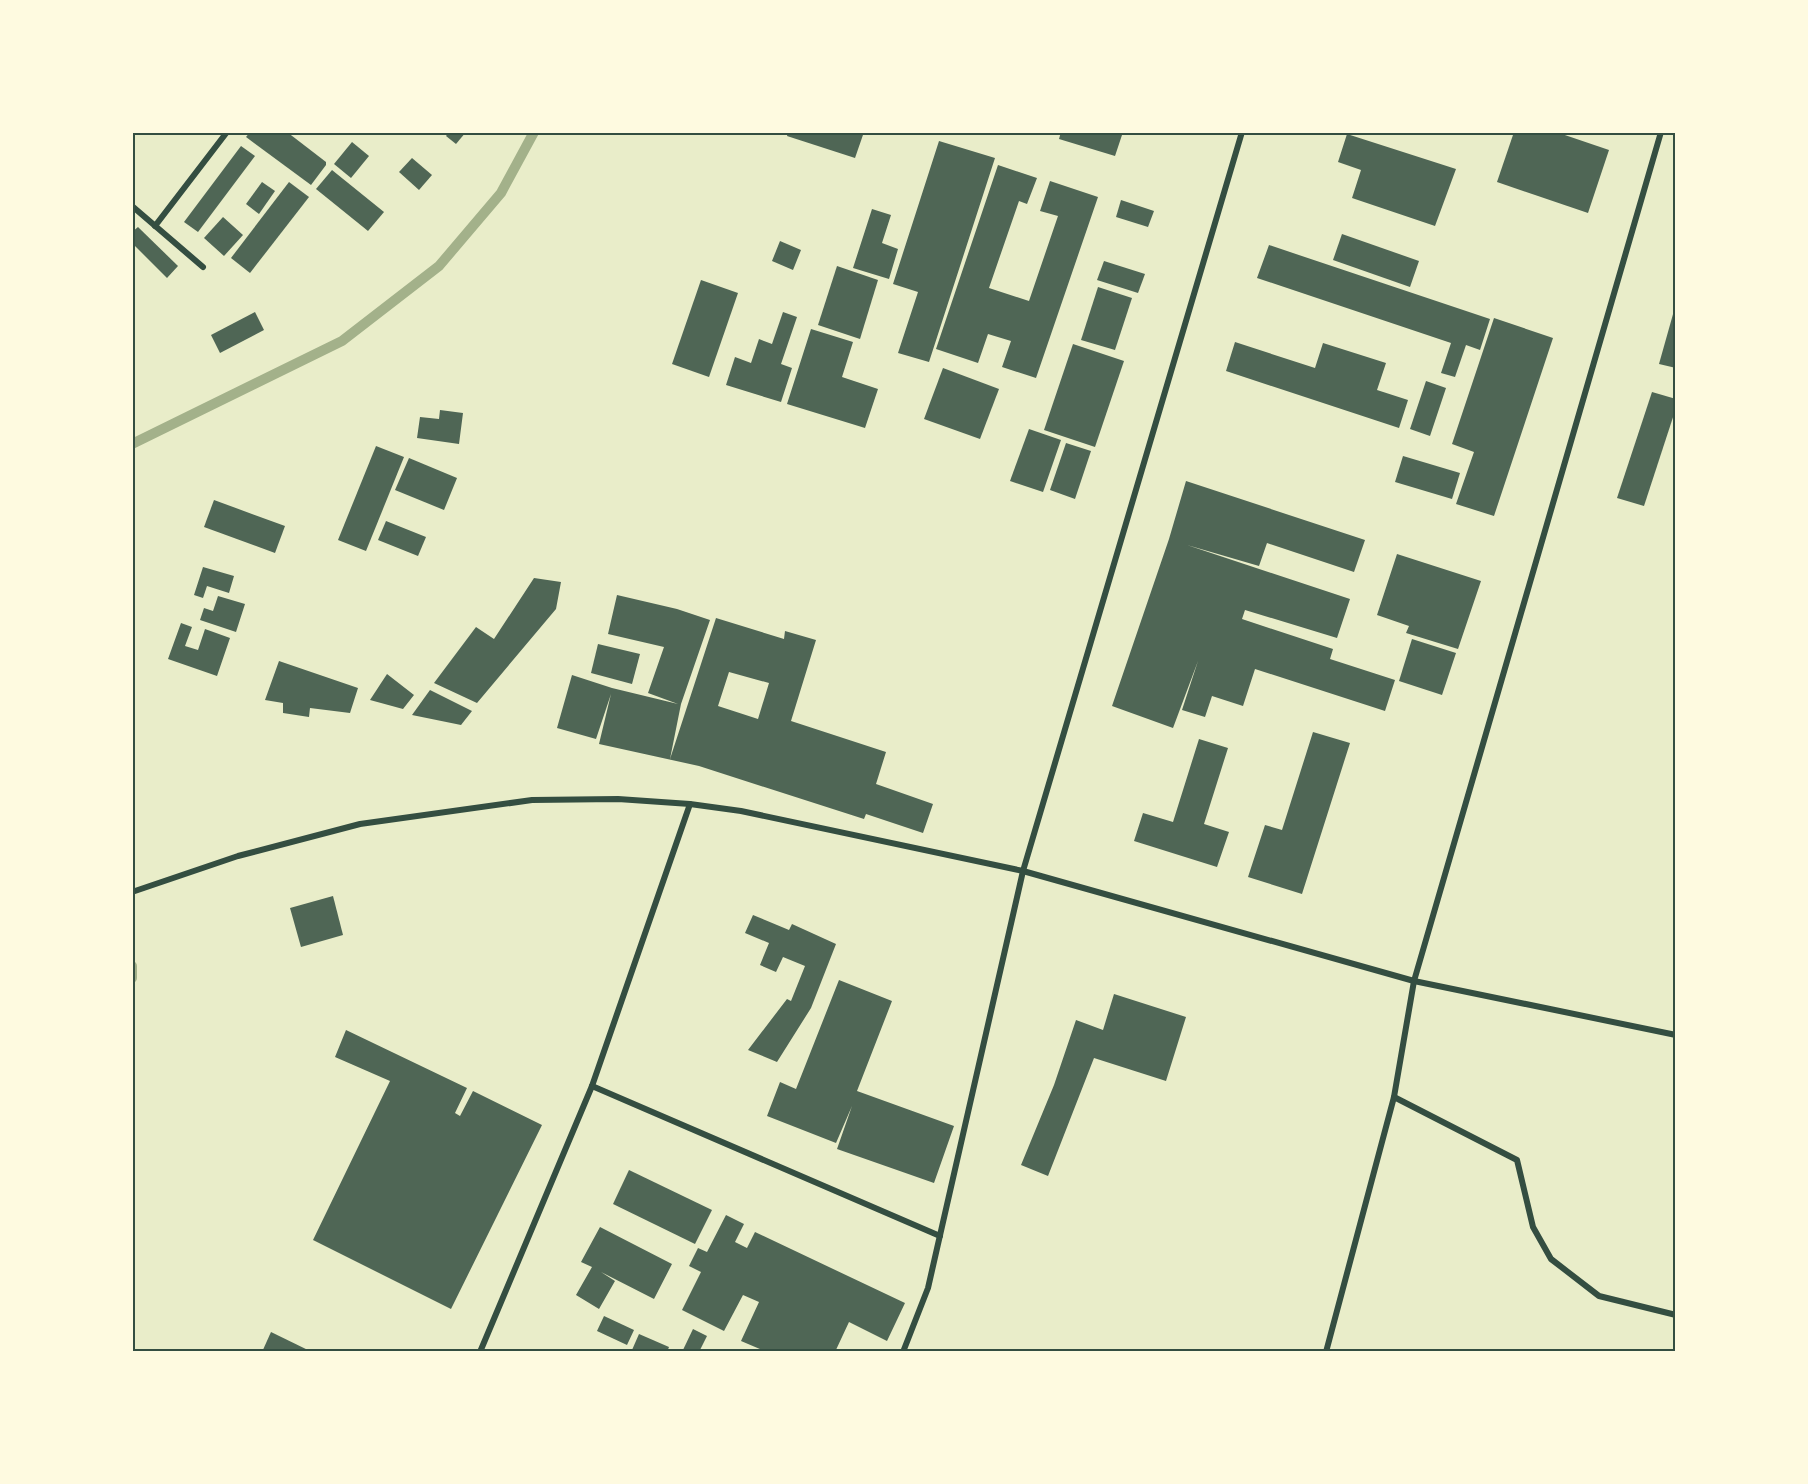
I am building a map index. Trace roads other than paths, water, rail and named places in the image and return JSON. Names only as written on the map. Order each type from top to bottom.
[{"type":"street","points":[[155,226],[227,132]]},
{"type":"street","points":[[903,1352],[928,1288],[1023,871],[1242,132]]},
{"type":"street","points":[[1326,1352],[1394,1097],[1414,981],[1661,132]]},
{"type":"street","points":[[132,206],[203,267]]},
{"type":"street","points":[[132,892],[238,856],[360,824],[532,800],[618,799],[690,804],[741,811],[1023,871],[1414,981],[1676,1035]]},
{"type":"street","points":[[480,1352],[592,1086],[690,804]]},
{"type":"street","points":[[592,1086],[940,1236]]},
{"type":"street","points":[[1394,1097],[1517,1160],[1533,1227],[1551,1259],[1599,1296],[1676,1314]]},
{"type":"waterway","points":[[132,444],[342,341],[439,266],[501,193],[534,132]]},
{"type":"waterway","points":[[132,966],[132,978]]}]
